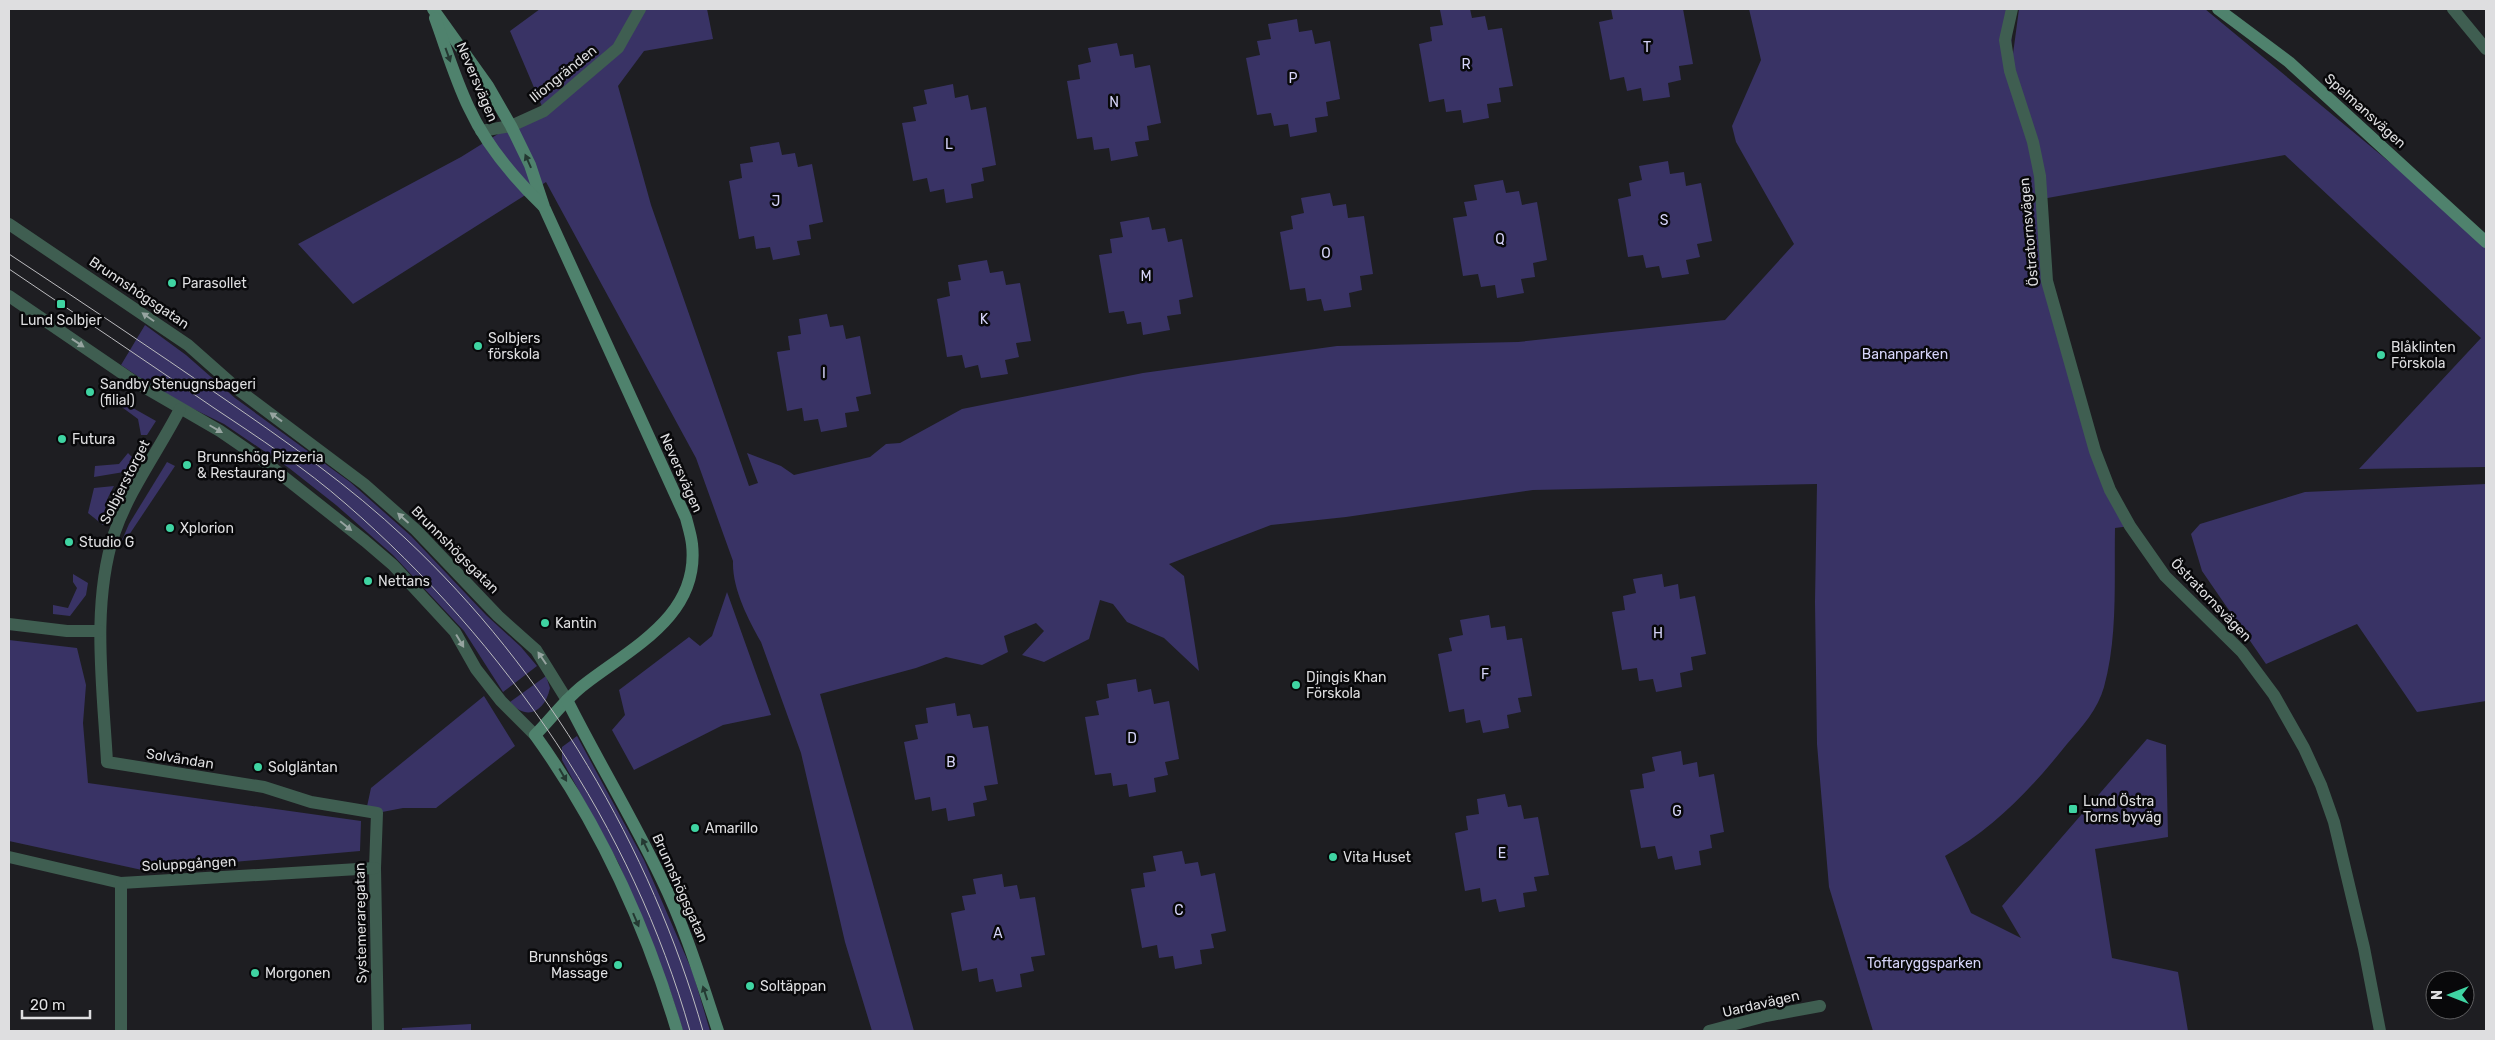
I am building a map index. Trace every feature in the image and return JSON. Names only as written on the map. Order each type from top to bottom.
[{"type":"street","name":"Neversvägen","points":[[432,9],[488,86],[511,126],[530,165],[544,207],[686,518],[692,544],[691,571],[686,588],[678,606],[666,622],[567,700],[535,735]]},
{"type":"street","name":"Neversvägen","points":[[432,9],[463,97],[481,132],[511,173],[544,207]]},
{"type":"street","name":"Iliongränden","points":[[481,132],[511,126],[544,111],[618,48],[640,9]]},
{"type":"street","name":"Östratornsvägen","points":[[2012,9],[2005,40],[2010,71],[2033,142],[2040,176],[2047,281],[2095,451],[2110,490],[2130,526],[2165,576],[2242,652],[2274,695],[2304,748],[2321,785],[2334,822],[2364,948],[2380,1031]]},
{"type":"street","name":"Spelmansvägen","points":[[2218,9],[2289,62],[2486,241]]},
{"type":"street","points":[[2453,9],[2486,49]]},
{"type":"street","name":"Brunnshögsgatan","points":[[9,224],[188,345],[240,391],[364,484],[416,530],[498,616],[536,650],[567,700],[585,736],[634,822],[662,880],[692,954],[718,1031]]},
{"type":"street","points":[[9,296],[132,380],[220,431],[265,462],[393,565],[455,632],[476,669],[500,701],[535,735],[559,769],[622,886],[651,956],[677,1031]]},
{"type":"street","name":"Solbjerstorget","points":[[100,631],[105,571],[114,534],[130,498],[180,409]]},
{"type":"street","points":[[9,624],[67,631],[100,631]]},
{"type":"street","name":"Solvändan","points":[[100,631],[106,762],[264,787],[311,802],[377,814]]},
{"type":"street","name":"Systemeraregatan","points":[[377,814],[375,868],[378,1031]]},
{"type":"street","name":"Soluppgången","points":[[9,857],[121,883],[375,868]]},
{"type":"street","points":[[120,1031],[121,883]]},
{"type":"street","name":"Uardavägen","points":[[1709,1031],[1766,1016],[1820,1006]]},
{"type":"green space","name":"Bananparken","points":[[540,9],[707,9],[713,39],[644,51],[618,86],[651,205],[749,486],[758,483],[747,453],[781,466],[794,475],[870,457],[886,444],[900,443],[962,409],[1143,373],[1337,346],[1518,342],[1725,320],[1794,244],[1736,142],[1732,126],[1761,60],[1749,9],[2012,9],[2011,69],[2019,9],[2205,9],[2486,242],[2486,467],[2359,469],[2481,338],[2285,155],[2042,199],[2047,281],[2095,451],[2130,526],[2115,528],[2113,628],[2108,668],[2098,703],[2078,731],[2040,776],[2011,806],[1980,833],[1945,856],[1971,913],[2021,938],[2002,906],[2147,739],[2166,745],[2168,837],[2095,849],[2112,958],[2178,972],[2188,1031],[1873,1031],[1829,887],[1817,744],[1815,602],[1817,484],[1533,490],[1346,517],[1271,525],[1169,564],[1184,576],[1199,671],[1164,638],[1127,622],[1113,604],[1100,600],[1089,639],[1044,662],[1022,655],[1044,631],[1036,623],[1004,636],[1008,652],[982,665],[946,657],[916,668],[820,694],[914,1031],[872,1031],[845,942],[801,753],[761,642],[738,592],[733,571],[733,561],[696,458],[546,182],[353,304],[298,244],[461,157],[511,126],[544,111],[510,31]]},
{"type":"green space","name":"R","points":[[1470,9],[1472,18],[1485,16],[1488,30],[1502,28],[1513,86],[1499,88],[1501,102],[1487,104],[1489,118],[1463,123],[1461,110],[1446,112],[1444,99],[1429,102],[1419,44],[1432,41],[1430,27],[1443,25],[1440,10]]},
{"type":"green space","name":"T","points":[[1611,9],[1683,9],[1693,64],[1679,66],[1681,80],[1668,83],[1670,97],[1643,101],[1641,88],[1627,91],[1624,77],[1610,80],[1599,22],[1613,19]]},
{"type":"green space","name":"P","points":[[1297,19],[1299,32],[1312,30],[1315,44],[1330,41],[1340,99],[1326,102],[1328,116],[1315,118],[1317,132],[1290,137],[1288,124],[1274,126],[1271,113],[1257,115],[1246,58],[1260,55],[1257,41],[1271,39],[1268,24]]},
{"type":"green space","name":"N","points":[[1117,43],[1120,56],[1133,54],[1135,68],[1150,65],[1161,123],[1147,126],[1149,140],[1135,142],[1138,156],[1111,161],[1109,148],[1094,150],[1092,137],[1077,139],[1067,81],[1080,79],[1078,65],[1091,62],[1088,48]]},
{"type":"green space","name":"L","points":[[953,84],[955,98],[968,95],[971,110],[986,107],[996,165],[982,168],[984,181],[971,184],[973,198],[946,203],[944,189],[930,192],[927,178],[913,181],[902,123],[916,121],[913,107],[927,104],[924,90]]},
{"type":"green space","name":"J","points":[[779,142],[782,155],[795,153],[798,167],[812,164],[823,222],[809,225],[811,239],[797,241],[800,255],[773,260],[770,247],[756,249],[754,236],[739,239],[729,181],[742,178],[740,164],[753,162],[750,147]]},
{"type":"green space","name":"S","points":[[1668,161],[1670,174],[1684,172],[1686,186],[1701,183],[1712,241],[1697,244],[1700,257],[1686,260],[1689,274],[1662,278],[1659,266],[1646,268],[1643,255],[1628,257],[1618,199],[1631,196],[1629,183],[1642,180],[1639,166]]},
{"type":"green space","name":"Q","points":[[1503,180],[1506,193],[1519,191],[1522,205],[1537,202],[1547,260],[1533,263],[1535,277],[1521,279],[1524,293],[1497,298],[1495,285],[1481,287],[1478,274],[1463,276],[1453,218],[1467,216],[1464,202],[1477,200],[1474,185]]},
{"type":"green space","name":"O","points":[[1330,193],[1333,206],[1346,204],[1348,218],[1364,216],[1373,274],[1360,276],[1362,290],[1349,293],[1351,307],[1324,311],[1321,299],[1307,301],[1305,288],[1290,290],[1280,232],[1293,229],[1291,216],[1304,213],[1301,198]]},
{"type":"green space","name":"M","points":[[1149,217],[1152,230],[1165,228],[1168,242],[1182,239],[1193,297],[1179,300],[1181,314],[1167,316],[1170,330],[1143,335],[1141,322],[1127,324],[1124,311],[1109,313],[1099,255],[1112,253],[1110,239],[1123,237],[1120,222]]},
{"type":"green space","name":"K","points":[[987,260],[990,273],[1003,271],[1006,285],[1020,283],[1031,341],[1016,343],[1019,357],[1005,360],[1008,374],[981,378],[978,365],[965,368],[962,355],[947,357],[937,299],[950,296],[948,282],[961,280],[958,265]]},
{"type":"green space","name":"I","points":[[827,314],[830,327],[843,325],[846,339],[860,336],[871,394],[856,397],[859,411],[845,413],[847,427],[821,432],[818,419],[804,421],[802,408],[787,411],[777,352],[790,350],[788,336],[801,334],[799,319]]},
{"type":"green space","points":[[145,325],[186,355],[235,398],[350,482],[411,536],[486,615],[521,647],[537,666],[503,692],[464,631],[393,555],[336,505],[289,468],[224,424],[167,396],[121,365]]},
{"type":"green space","points":[[117,399],[156,421],[147,435],[141,435],[138,419],[115,402]]},
{"type":"green space","points":[[128,453],[133,458],[124,472],[94,477],[95,466],[119,464]]},
{"type":"green space","points":[[167,462],[175,466],[125,541],[122,540],[129,524]]},
{"type":"green space","points":[[2486,484],[2486,701],[2417,712],[2357,624],[2266,664],[2202,571],[2191,534],[2200,524],[2305,492]]},
{"type":"green space","points":[[114,486],[106,502],[108,518],[103,525],[88,513],[94,488]]},
{"type":"green space","points":[[73,574],[88,583],[86,595],[70,616],[53,614],[53,605],[68,608],[77,588],[73,582]]},
{"type":"green space","name":"H","points":[[1662,574],[1664,587],[1678,584],[1680,599],[1695,596],[1706,654],[1691,657],[1693,670],[1680,673],[1682,687],[1656,692],[1653,679],[1639,681],[1637,668],[1622,670],[1612,612],[1625,610],[1623,596],[1636,593],[1633,579]]},
{"type":"green space","points":[[727,592],[771,715],[723,725],[634,770],[612,730],[625,715],[619,690],[689,637],[700,646],[712,636]]},
{"type":"green space","name":"F","points":[[1489,615],[1491,628],[1505,626],[1507,640],[1522,638],[1532,696],[1518,698],[1521,712],[1507,715],[1509,728],[1483,733],[1480,720],[1466,723],[1464,709],[1449,712],[1438,654],[1452,651],[1449,638],[1463,635],[1460,620]]},
{"type":"green space","points":[[9,640],[77,648],[86,685],[83,723],[88,783],[361,821],[360,851],[142,870],[9,841]]},
{"type":"green space","points":[[546,676],[550,688],[548,696],[540,708],[529,712],[523,711],[516,708],[510,702]]},
{"type":"green space","name":"D","points":[[1136,679],[1138,692],[1151,689],[1154,704],[1169,701],[1179,759],[1165,762],[1168,775],[1154,778],[1156,792],[1129,797],[1127,784],[1113,786],[1111,773],[1095,775],[1085,717],[1099,715],[1096,701],[1109,698],[1107,684]]},
{"type":"green space","points":[[484,696],[515,746],[436,808],[403,808],[377,813],[366,811],[371,788]]},
{"type":"green space","name":"B","points":[[955,703],[957,716],[970,714],[973,728],[988,726],[998,784],[984,786],[987,800],[973,803],[975,816],[948,821],[946,808],[932,811],[930,797],[915,800],[904,742],[918,739],[915,725],[928,723],[926,708]]},
{"type":"green space","points":[[577,736],[644,860],[693,973],[710,1031],[683,1031],[670,990],[619,864],[562,760],[562,747]]},
{"type":"green space","name":"G","points":[[1681,751],[1683,765],[1697,762],[1699,777],[1714,774],[1724,832],[1710,835],[1712,848],[1699,851],[1701,865],[1675,870],[1672,856],[1658,859],[1655,846],[1641,848],[1630,790],[1644,788],[1642,774],[1655,771],[1652,757]]},
{"type":"green space","name":"E","points":[[1505,794],[1508,807],[1521,805],[1524,819],[1538,817],[1549,875],[1534,877],[1537,891],[1523,893],[1525,907],[1499,912],[1496,899],[1482,902],[1480,888],[1465,891],[1455,833],[1468,830],[1466,816],[1479,814],[1477,799]]},
{"type":"green space","name":"C","points":[[1182,851],[1185,864],[1198,862],[1201,876],[1215,873],[1226,931],[1211,934],[1214,948],[1200,950],[1202,964],[1175,969],[1173,956],[1159,958],[1157,945],[1142,948],[1131,889],[1145,887],[1143,873],[1156,871],[1153,856]]},
{"type":"green space","name":"A","points":[[1002,874],[1004,887],[1017,885],[1020,899],[1035,897],[1045,955],[1031,957],[1034,971],[1020,974],[1022,987],[996,992],[993,979],[979,982],[977,968],[962,971],[951,913],[965,910],[962,896],[976,894],[973,879]]},
{"type":"green space","points":[[471,1024],[471,1031],[402,1031],[402,1028]]},
{"type":"tram line","points":[[9,254],[271,431],[317,465],[385,520],[457,590],[504,645],[548,704],[588,766],[623,829],[654,895],[681,963],[703,1031]]},
{"type":"tram line","points":[[9,269],[265,442],[314,478],[346,504],[404,558],[459,616],[510,678],[556,743],[598,811],[634,882],[665,955],[690,1031]]},
{"type":"place","name":"Parasollet","points":[[172,283]]},
{"type":"place","name":"Lund Solbjer","points":[[61,304]]},
{"type":"place","name":"Solbjers förskola","points":[[478,346]]},
{"type":"place","name":"Blåklinten Förskola","points":[[2381,355]]},
{"type":"place","name":"Sandby Stenugnsbageri (filial)","points":[[90,392]]},
{"type":"place","name":"Futura","points":[[62,439]]},
{"type":"place","name":"Brunnshög Pizzeria & Restaurang","points":[[187,465]]},
{"type":"place","name":"Xplorion","points":[[170,528]]},
{"type":"place","name":"Studio G","points":[[69,542]]},
{"type":"place","name":"Nettans","points":[[368,581]]},
{"type":"place","name":"Kantin","points":[[545,623]]},
{"type":"place","name":"Djingis Khan Förskola","points":[[1296,685]]},
{"type":"place","name":"Solgläntan","points":[[258,767]]},
{"type":"place","name":"Lund Östra Torns byväg","points":[[2073,809]]},
{"type":"place","name":"Amarillo","points":[[695,828]]},
{"type":"place","name":"Vita Huset","points":[[1333,857]]},
{"type":"place","name":"Brunnshögs Massage","points":[[618,965]]},
{"type":"place","name":"Morgonen","points":[[255,973]]},
{"type":"place","name":"Soltäppan","points":[[750,986]]},
{"type":"park label","name":"Toftaryggsparken","points":[[1924,963]]}]
